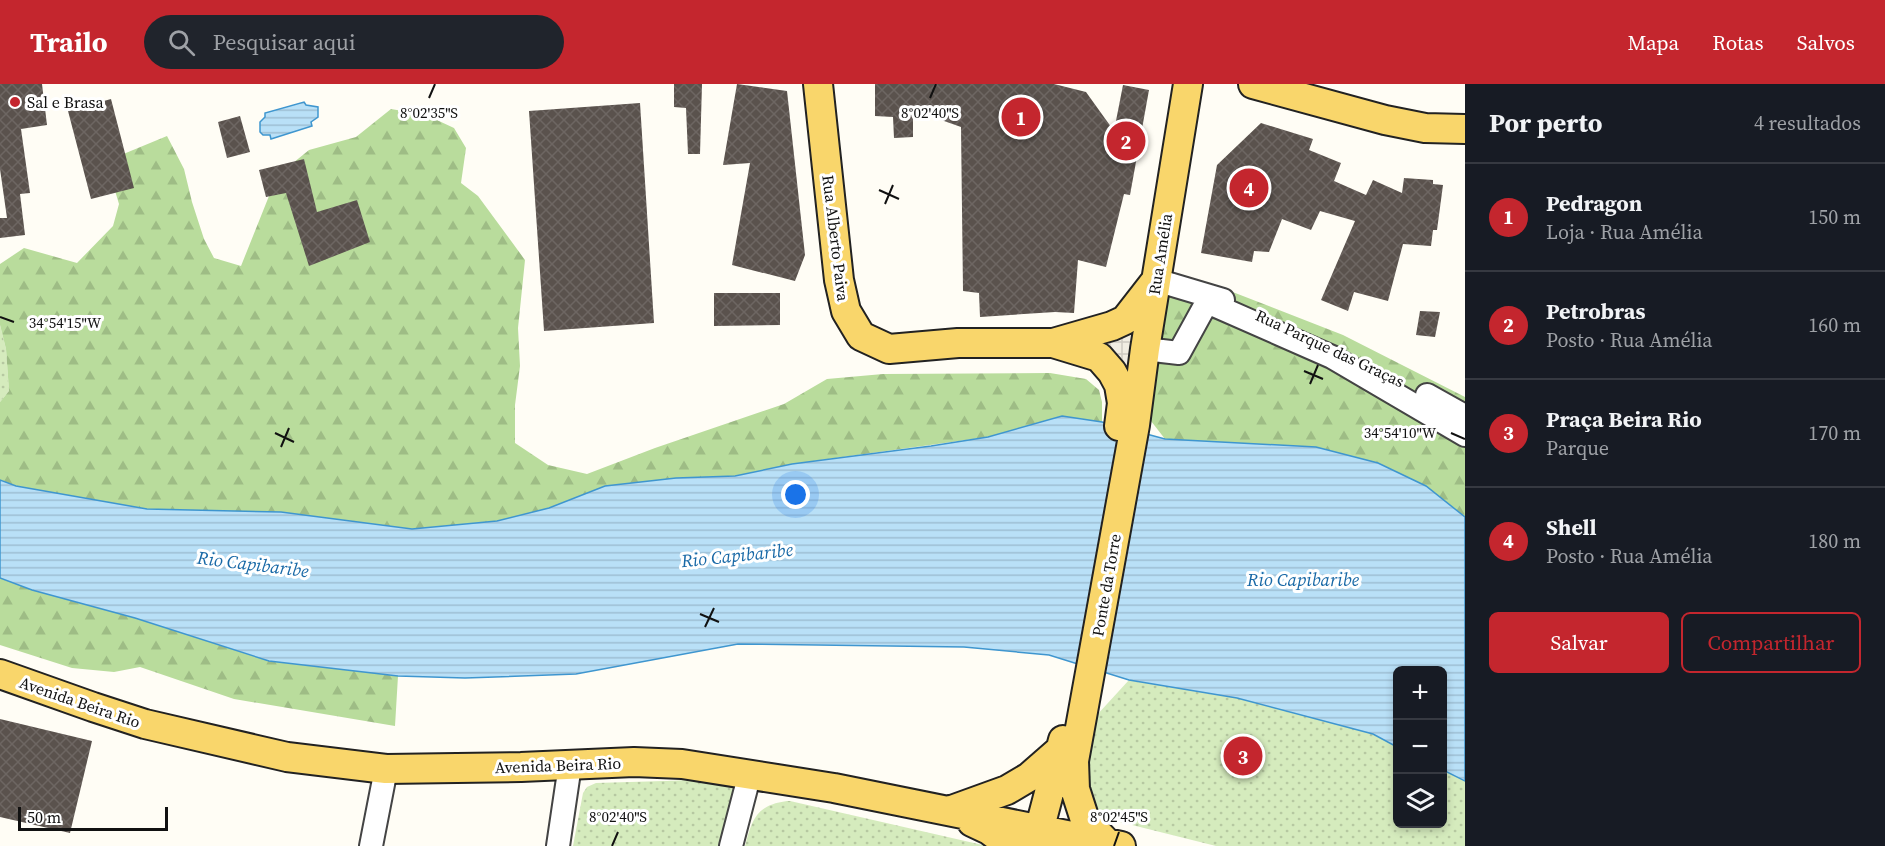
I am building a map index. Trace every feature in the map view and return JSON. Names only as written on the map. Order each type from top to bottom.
[{"type":"main road","name":"Rua Alberto Paiva","points":[[818,84],[839,280],[846,311],[861,336],[889,349],[958,343],[1053,343],[1125,321],[1156,280]]},
{"type":"main road","name":"Rua Amélia","points":[[1128,423],[1145,349],[1188,84]]},
{"type":"main road","points":[[1253,84],[1385,120],[1425,128],[1465,129]]},
{"type":"main road","name":"Rua Alberto Paiva","points":[[1053,343],[1099,357],[1112,372],[1119,385],[1128,423]]},
{"type":"main road","name":"Ponte da Torre","points":[[1067,744],[1128,423]]},
{"type":"main road","name":"Avenida Beira Rio","points":[[0,674],[145,724],[287,757],[386,769],[633,762],[682,764],[834,788],[948,811],[1038,837],[1105,845]]},
{"type":"main road","points":[[948,811],[1007,790],[1022,782],[1067,744]]},
{"type":"main road","points":[[1038,837],[1067,744]]},
{"type":"main road","points":[[1067,744],[1078,801],[1085,820],[1105,845]]},
{"type":"main road","points":[[948,811],[989,830],[1010,846]]},
{"type":"street","name":"Rua Parque das Graças","points":[[1156,280],[1214,297],[1278,320],[1349,354],[1465,416]]},
{"type":"street","points":[[1145,349],[1179,353],[1207,302],[1332,357],[1465,435]]},
{"type":"street","points":[[558,846],[570,765]]},
{"type":"street","points":[[371,846],[386,769]]},
{"type":"street","points":[[731,846],[750,773]]},
{"type":"green space","points":[[391,109],[426,115],[454,128],[466,148],[461,183],[478,196],[525,260],[518,328],[520,366],[515,405],[515,443],[548,465],[587,474],[784,404],[827,379],[883,374],[1050,373],[1086,379],[1099,390],[1102,402],[1102,422],[1062,416],[988,437],[792,464],[735,476],[676,478],[497,521],[412,529],[281,512],[147,509],[16,486],[0,480],[0,402],[9,391],[6,349],[0,325],[0,264],[24,248],[77,263],[113,226],[119,204],[110,174],[121,155],[167,136],[184,169],[204,239],[214,258],[241,266],[277,176],[309,150],[356,137]]},
{"type":"green space","points":[[1179,277],[1212,284],[1343,335],[1465,397],[1465,517],[1426,486],[1236,444],[1165,439],[1151,421],[1158,351],[1169,284]]},
{"type":"green space","points":[[0,325],[6,349],[9,391],[0,402]]},
{"type":"green space","points":[[0,578],[32,590],[135,618],[269,661],[398,676],[395,726],[234,699],[140,667],[114,672],[72,668],[0,645]]},
{"type":"green space","points":[[1129,680],[1237,698],[1373,734],[1393,745],[1393,828],[1447,828],[1447,772],[1465,781],[1465,846],[1216,846],[1096,816],[1085,779],[1096,716]]},
{"type":"green space","points":[[692,780],[722,783],[736,792],[727,846],[573,846],[583,793],[587,787],[596,783]]},
{"type":"green space","points":[[790,801],[987,846],[745,846],[753,821],[762,810],[777,803]]},
{"type":"shaded area","points":[[1136,320],[1130,384],[1126,365],[1122,359],[1114,353],[1091,347]]},
{"type":"water","points":[[304,102],[306,105],[318,107],[318,117],[311,122],[312,126],[271,139],[270,135],[263,135],[260,132],[260,122],[265,117],[265,113]]},
{"type":"water","name":"Rio Capibaribe","points":[[1062,416],[1102,422],[1165,439],[1316,447],[1378,463],[1426,486],[1465,517],[1465,781],[1447,772],[1447,666],[1393,666],[1393,745],[1373,734],[1237,698],[1129,680],[1049,655],[964,647],[738,644],[576,674],[465,678],[398,676],[269,661],[135,618],[32,590],[0,578],[0,480],[16,486],[147,509],[281,512],[412,529],[497,521],[549,508],[605,486],[676,478],[735,476],[792,464],[988,437]]},
{"type":"building","points":[[0,84],[42,84],[47,125],[21,129],[30,193],[20,194],[25,235],[0,238],[0,218],[7,218],[0,169]]},
{"type":"building","points":[[674,84],[702,84],[700,154],[688,154],[686,108],[674,107]]},
{"type":"building","points":[[737,84],[787,91],[805,255],[795,281],[732,265],[750,163],[723,165]]},
{"type":"building","points":[[875,84],[1054,84],[1086,92],[1114,131],[1123,85],[1149,90],[1130,195],[1124,194],[1106,267],[1078,260],[1074,313],[1055,312],[980,317],[979,293],[963,291],[961,127],[913,110],[913,137],[894,138],[893,117],[875,116]]},
{"type":"building","points":[[111,99],[134,188],[91,199],[68,111]]},
{"type":"building","points":[[640,103],[654,323],[544,331],[529,111]]},
{"type":"building","points":[[240,116],[250,152],[227,158],[218,122]]},
{"type":"building","points":[[1261,123],[1313,139],[1309,150],[1341,163],[1334,181],[1366,195],[1373,180],[1402,193],[1404,178],[1433,180],[1433,184],[1443,185],[1437,230],[1433,230],[1431,246],[1403,244],[1388,301],[1354,292],[1348,311],[1321,300],[1355,221],[1320,211],[1311,230],[1282,219],[1269,252],[1254,251],[1252,262],[1201,253],[1217,165]]},
{"type":"building","points":[[304,159],[317,212],[357,200],[370,242],[309,266],[286,193],[266,197],[259,170]]},
{"type":"building","points":[[714,293],[780,293],[780,325],[714,326]]},
{"type":"building","points":[[1420,311],[1440,312],[1435,337],[1416,335]]},
{"type":"building","points":[[0,719],[92,741],[70,833],[0,817]]},
{"type":"place","name":"Sal e Brasa","points":[[15,102]]},
{"type":"place","name":"Pedragon","points":[[1021,117]]},
{"type":"place","name":"Petrobras","points":[[1126,141]]},
{"type":"place","name":"Shell","points":[[1249,188]]},
{"type":"place","name":"Praça Beira Rio","points":[[1243,756]]}]
